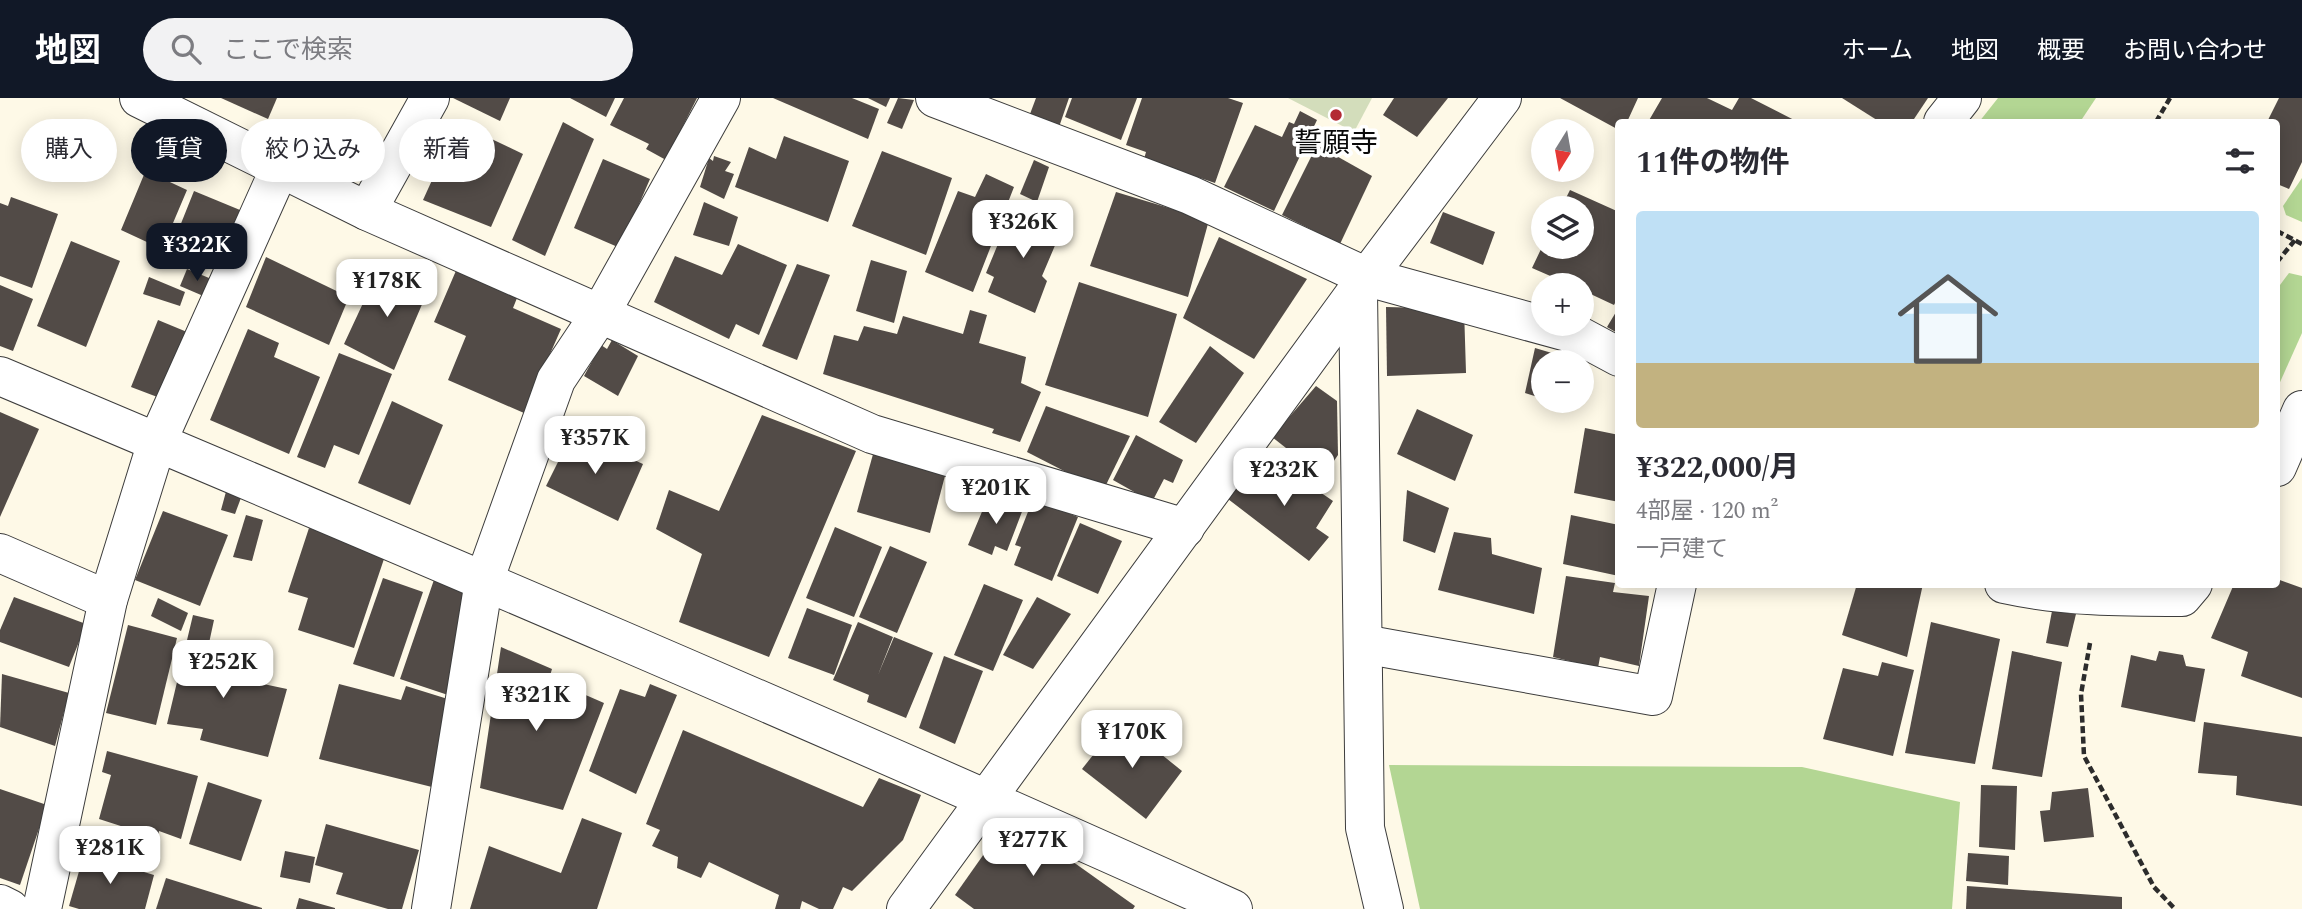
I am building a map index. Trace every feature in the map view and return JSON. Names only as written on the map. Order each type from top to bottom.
[{"type":"street","points":[[139,98],[241,148]]},
{"type":"street","points":[[368,211],[430,98]]},
{"type":"street","points":[[431,909],[484,581],[556,380],[600,314],[721,98]]},
{"type":"street","points":[[935,98],[1189,195],[1363,284],[1577,335],[1615,355]]},
{"type":"street","points":[[906,909],[1502,98]]},
{"type":"street","points":[[1945,119],[1962,98]]},
{"type":"street","points":[[42,909],[108,600],[158,443],[275,182]]},
{"type":"street","points":[[309,182],[368,211],[872,434],[1185,528]]},
{"type":"street","points":[[1363,284],[1365,828],[1384,909]]},
{"type":"street","points":[[0,376],[484,581],[988,799],[1233,909]]},
{"type":"street","points":[[2280,460],[2302,410]]},
{"type":"street","points":[[0,552],[108,600]]},
{"type":"street","points":[[1363,643],[1653,696],[1675,588]]},
{"type":"street","points":[[2021,588],[2098,597],[2182,597],[2190,588]]},
{"type":"street","points":[[0,904],[10,909]]},
{"type":"path","points":[[2159,119],[2170,98]]},
{"type":"path","points":[[2280,232],[2302,244]]},
{"type":"path","points":[[2280,258],[2295,240]]},
{"type":"path","points":[[2098,597],[2081,694],[2084,756],[2154,887],[2175,909]]},
{"type":"green space","name":"誓願寺","points":[[1288,98],[1372,98],[1354,132]]},
{"type":"green space","points":[[1998,98],[2096,98],[2082,119],[1981,119]]},
{"type":"green space","points":[[2302,178],[2302,222],[2286,215],[2283,206]]},
{"type":"green space","points":[[2289,273],[2302,276],[2302,333],[2280,382],[2280,285]]},
{"type":"green space","points":[[1389,765],[1802,767],[1960,802],[1952,909],[1420,909]]},
{"type":"building","points":[[221,98],[277,98],[268,119]]},
{"type":"building","points":[[453,98],[510,98],[500,121]]},
{"type":"building","points":[[570,98],[615,98],[606,117]]},
{"type":"building","points":[[624,98],[697,98],[666,160],[646,149],[649,144],[610,125]]},
{"type":"building","points":[[773,98],[852,98],[879,109],[868,139]]},
{"type":"building","points":[[868,98],[890,98],[886,107]]},
{"type":"building","points":[[898,98],[914,100],[902,129],[887,123]]},
{"type":"building","points":[[1036,98],[1069,98],[1059,127],[1030,114]]},
{"type":"building","points":[[1072,98],[1137,98],[1121,140],[1065,117]]},
{"type":"building","points":[[1142,98],[1228,98],[1243,103],[1215,183],[1144,159],[1146,152],[1126,145]]},
{"type":"building","points":[[1394,98],[1448,98],[1417,137],[1383,115]]},
{"type":"building","points":[[1560,98],[1638,98],[1628,119],[1615,119],[1615,128]]},
{"type":"building","points":[[1662,98],[1707,98],[1732,110],[1739,98],[1751,98],[1792,119],[1650,119]]},
{"type":"building","points":[[1842,98],[1928,98],[1914,119],[1875,119]]},
{"type":"building","points":[[2279,98],[2302,98],[2302,162],[2289,189],[2280,185],[2280,119],[2268,119]]},
{"type":"building","points":[[1300,111],[1317,120],[1274,211],[1224,187],[1255,125],[1282,137],[1289,122],[1294,124]]},
{"type":"building","points":[[563,122],[594,139],[545,256],[512,240]]},
{"type":"building","points":[[784,136],[849,161],[828,222],[735,187],[749,147],[776,159]]},
{"type":"building","points":[[495,141],[523,154],[491,227],[423,200],[431,182],[495,182]]},
{"type":"building","points":[[1317,145],[1372,176],[1340,244],[1282,215]]},
{"type":"building","points":[[882,151],[952,178],[926,255],[852,226]]},
{"type":"building","points":[[714,156],[731,162],[725,171],[734,174],[724,199],[700,187],[709,158],[713,161]]},
{"type":"building","points":[[603,159],[650,179],[620,248],[574,228]]},
{"type":"building","points":[[1034,160],[1049,167],[1037,202],[1020,194]]},
{"type":"building","points":[[986,174],[1014,187],[973,292],[925,272],[958,191],[975,197]]},
{"type":"building","points":[[141,182],[170,182],[187,190],[162,249],[121,230]]},
{"type":"building","points":[[1570,190],[1583,196],[1567,196]]},
{"type":"building","points":[[194,191],[240,210],[215,269],[170,251]]},
{"type":"building","points":[[1116,192],[1209,220],[1188,297],[1090,266]]},
{"type":"building","points":[[11,197],[58,214],[32,288],[0,276],[0,203],[8,206]]},
{"type":"building","points":[[1594,201],[1615,210],[1614,305],[1594,296],[1594,273],[1543,273],[1532,268],[1536,259],[1594,259]]},
{"type":"building","points":[[704,202],[738,217],[729,246],[693,235]]},
{"type":"building","points":[[1012,210],[1062,229],[1042,276],[1047,281],[1035,313],[988,292],[994,277],[986,273]]},
{"type":"building","points":[[1443,212],[1495,232],[1483,265],[1430,243]]},
{"type":"building","points":[[1219,237],[1307,279],[1254,359],[1183,318]]},
{"type":"building","points":[[71,241],[120,261],[86,347],[37,326]]},
{"type":"building","points":[[738,244],[787,265],[759,335],[736,324],[729,339],[654,302],[675,256],[722,275]]},
{"type":"building","points":[[266,257],[349,297],[329,345],[246,307]]},
{"type":"building","points":[[871,260],[907,271],[894,323],[856,311]]},
{"type":"building","points":[[797,264],[830,275],[797,360],[762,346]]},
{"type":"building","points":[[458,266],[519,293],[513,308],[561,329],[524,413],[448,380],[466,336],[434,322]]},
{"type":"building","points":[[389,268],[429,288],[394,370],[344,344],[371,286],[379,291]]},
{"type":"building","points":[[187,269],[214,280],[208,298],[180,286]]},
{"type":"building","points":[[149,277],[185,292],[180,306],[143,294]]},
{"type":"building","points":[[1079,282],[1177,314],[1148,417],[1045,385]]},
{"type":"building","points":[[0,285],[33,299],[13,351],[0,346]]},
{"type":"building","points":[[1386,307],[1464,309],[1466,373],[1387,376]]},
{"type":"building","points":[[970,310],[987,315],[979,343],[1026,357],[1021,383],[1041,392],[1020,442],[992,433],[994,429],[823,374],[834,335],[858,341],[864,326],[897,334],[903,316],[963,334]]},
{"type":"building","points":[[1615,314],[1615,332],[1607,327]]},
{"type":"building","points":[[158,320],[187,332],[160,398],[131,387]]},
{"type":"building","points":[[248,329],[279,343],[274,357],[320,377],[289,454],[210,420]]},
{"type":"building","points":[[612,340],[638,356],[618,396],[584,376],[601,345],[607,349]]},
{"type":"building","points":[[1210,346],[1244,373],[1196,443],[1159,422]]},
{"type":"building","points":[[339,353],[392,374],[359,455],[334,445],[325,468],[297,457]]},
{"type":"building","points":[[1531,366],[1531,395],[1525,393]]},
{"type":"building","points":[[1316,386],[1337,401],[1338,455],[1323,477],[1272,437]]},
{"type":"building","points":[[392,401],[443,425],[410,505],[358,483]]},
{"type":"building","points":[[1046,406],[1130,436],[1103,491],[1027,452]]},
{"type":"building","points":[[1417,409],[1473,435],[1455,481],[1397,454]]},
{"type":"building","points":[[0,412],[39,429],[0,517]]},
{"type":"building","points":[[762,415],[856,451],[769,657],[679,622],[702,554],[656,529],[669,490],[719,511]]},
{"type":"building","points":[[1585,428],[1615,434],[1615,501],[1574,493]]},
{"type":"building","points":[[573,432],[643,464],[618,521],[546,486]]},
{"type":"building","points":[[1136,435],[1183,460],[1173,483],[1164,479],[1152,502],[1113,480]]},
{"type":"building","points":[[875,447],[946,472],[930,533],[857,512]]},
{"type":"building","points":[[1261,457],[1296,486],[1301,479],[1333,501],[1316,528],[1329,537],[1309,561],[1228,499]]},
{"type":"building","points":[[227,488],[242,495],[235,514],[221,510]]},
{"type":"building","points":[[1407,490],[1449,508],[1435,553],[1403,541]]},
{"type":"building","points":[[989,495],[1023,509],[1007,551],[995,546],[992,555],[968,545]]},
{"type":"building","points":[[1033,499],[1078,517],[1052,581],[1014,565],[1021,547],[1015,545]]},
{"type":"building","points":[[163,511],[228,535],[200,606],[135,580]]},
{"type":"building","points":[[246,515],[263,520],[252,561],[233,557]]},
{"type":"building","points":[[1571,515],[1615,524],[1615,575],[1563,564]]},
{"type":"building","points":[[1080,523],[1122,541],[1098,594],[1057,576]]},
{"type":"building","points":[[835,527],[882,547],[854,617],[806,598]]},
{"type":"building","points":[[309,528],[386,553],[354,648],[298,630],[308,598],[288,592]]},
{"type":"building","points":[[1454,532],[1491,538],[1492,554],[1542,568],[1534,614],[1438,590]]},
{"type":"building","points":[[890,546],[927,562],[897,633],[859,617]]},
{"type":"building","points":[[437,571],[467,593],[458,618],[471,622],[448,695],[400,679]]},
{"type":"building","points":[[1566,576],[1615,583],[1613,592],[1649,596],[1639,666],[1600,657],[1598,668],[1553,657]]},
{"type":"building","points":[[383,578],[423,592],[394,677],[353,664]]},
{"type":"building","points":[[2280,580],[2302,588],[2302,698],[2241,676],[2248,652],[2211,638],[2232,588],[2280,588]]},
{"type":"building","points":[[984,584],[1023,600],[993,671],[954,655]]},
{"type":"building","points":[[1856,588],[1922,588],[1907,657],[1842,635]]},
{"type":"building","points":[[14,597],[86,624],[69,667],[0,642],[0,630]]},
{"type":"building","points":[[1037,597],[1071,614],[1033,669],[1003,655]]},
{"type":"building","points":[[158,598],[188,613],[181,631],[151,616]]},
{"type":"building","points":[[807,608],[852,625],[834,675],[788,658]]},
{"type":"building","points":[[2052,611],[2076,614],[2068,647],[2046,643]]},
{"type":"building","points":[[193,615],[214,620],[203,671],[287,689],[268,757],[200,740],[203,729],[167,724]]},
{"type":"building","points":[[858,622],[893,637],[878,675],[894,637],[933,653],[906,718],[867,702],[869,695],[833,680]]},
{"type":"building","points":[[1931,622],[2000,639],[1975,764],[1905,753]]},
{"type":"building","points":[[128,625],[177,638],[156,725],[106,713]]},
{"type":"building","points":[[501,647],[552,669],[549,679],[604,703],[563,810],[480,788]]},
{"type":"building","points":[[2012,651],[2062,662],[2042,777],[1992,769]]},
{"type":"building","points":[[2159,651],[2183,655],[2186,666],[2205,669],[2195,722],[2121,707],[2131,655],[2156,661]]},
{"type":"building","points":[[944,656],[983,671],[955,744],[919,728]]},
{"type":"building","points":[[1882,662],[1914,670],[1893,756],[1823,739],[1843,668],[1878,676]]},
{"type":"building","points":[[2,674],[69,693],[55,746],[0,727]]},
{"type":"building","points":[[339,684],[401,700],[406,686],[451,700],[432,787],[319,759]]},
{"type":"building","points":[[650,684],[677,695],[636,794],[589,771],[620,689],[645,697]]},
{"type":"building","points":[[1120,721],[1182,771],[1146,819],[1082,769]]},
{"type":"building","points":[[2204,722],[2302,737],[2302,806],[2236,795],[2237,776],[2198,773]]},
{"type":"building","points":[[683,730],[863,807],[879,778],[921,795],[903,840],[852,891],[843,887],[833,909],[819,909],[802,901],[800,909],[775,909],[779,895],[709,862],[701,878],[677,868],[678,857],[652,846],[660,830],[646,824]]},
{"type":"building","points":[[107,751],[198,776],[181,839],[159,831],[158,838],[99,819],[111,775],[102,772]]},
{"type":"building","points":[[208,782],[262,800],[241,861],[189,844]]},
{"type":"building","points":[[1981,785],[2017,786],[2015,850],[1979,847]]},
{"type":"building","points":[[2088,788],[2094,837],[2044,842],[2040,811],[2050,810],[2052,792]]},
{"type":"building","points":[[0,789],[47,805],[20,885],[0,878]]},
{"type":"building","points":[[1010,817],[1135,906],[1133,909],[974,909],[955,895]]},
{"type":"building","points":[[582,818],[622,833],[597,909],[470,909],[489,846],[561,873]]},
{"type":"building","points":[[326,824],[419,850],[402,909],[388,909],[336,894],[343,873],[315,865]]},
{"type":"building","points":[[285,851],[315,857],[310,883],[280,877]]},
{"type":"building","points":[[1968,853],[2009,856],[2008,885],[1966,881]]},
{"type":"building","points":[[84,854],[154,875],[145,909],[79,909],[69,906]]},
{"type":"building","points":[[166,878],[262,908],[262,909],[156,909]]},
{"type":"building","points":[[1967,886],[2122,897],[2122,909],[1966,909]]},
{"type":"building","points":[[299,898],[335,908],[335,909],[296,909]]},
{"type":"place","name":"誓願寺","points":[[1336,115]]}]
